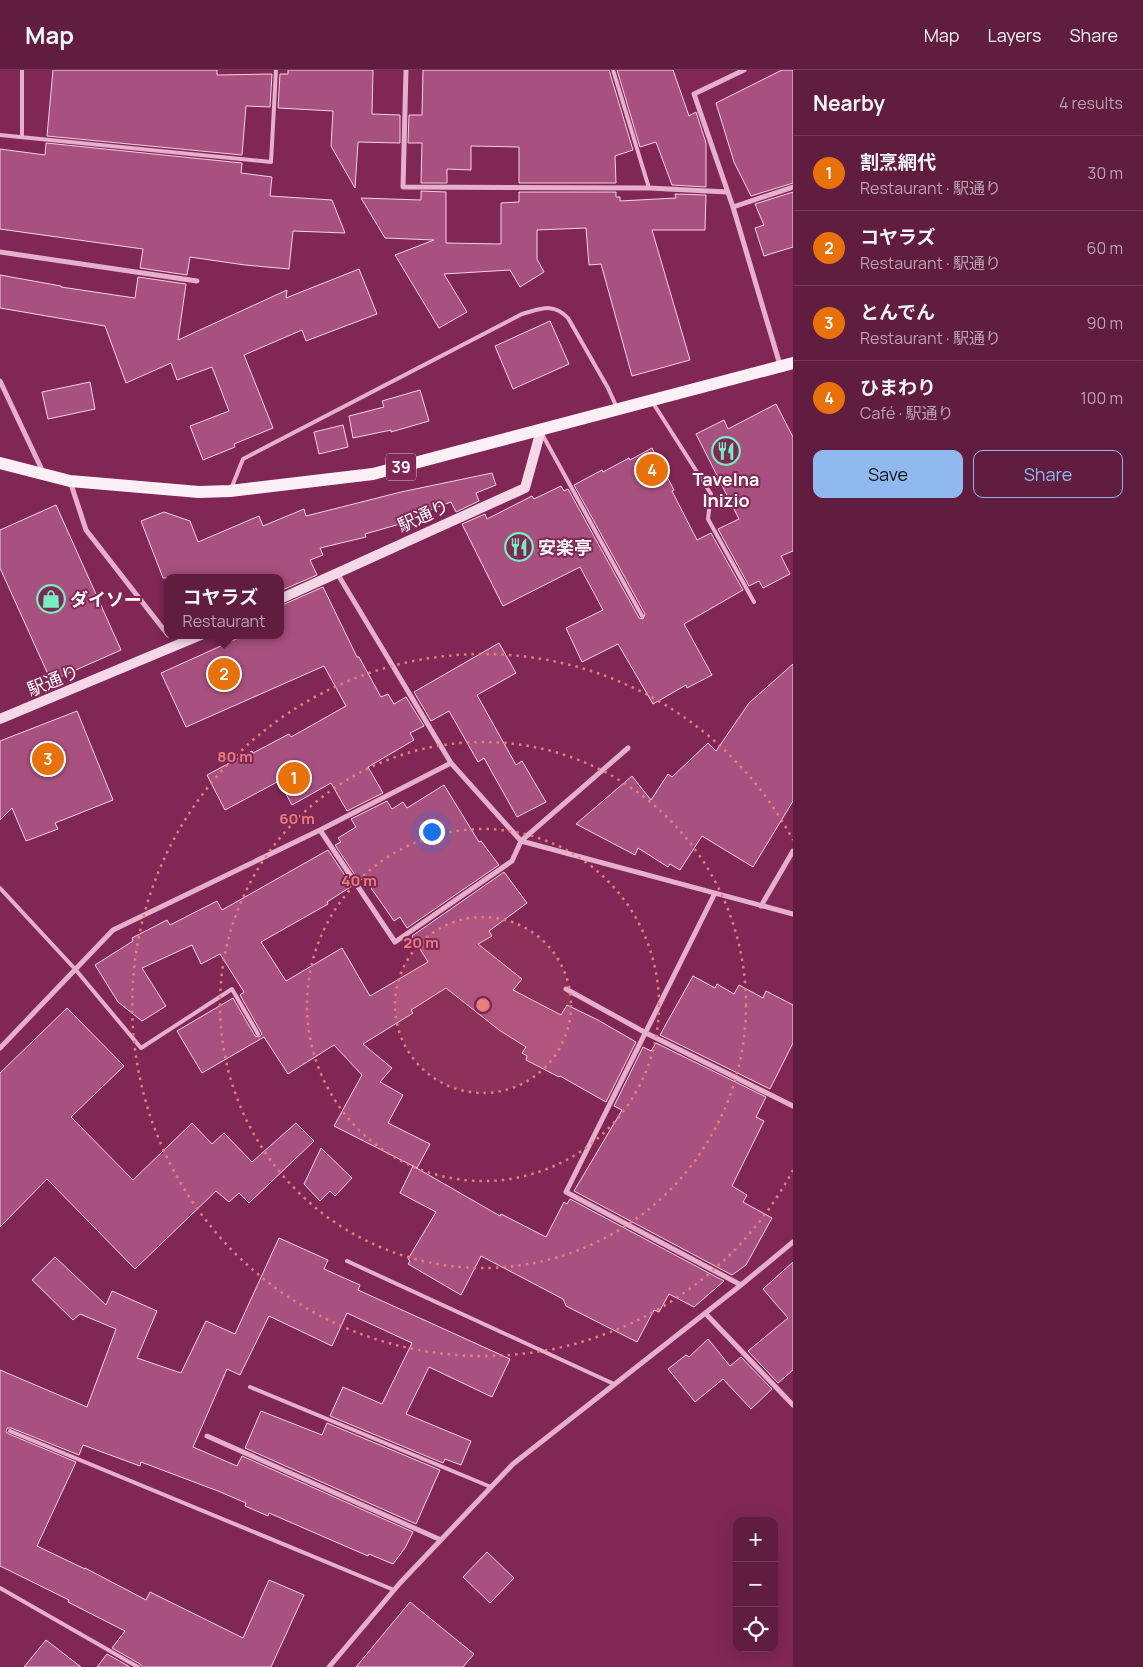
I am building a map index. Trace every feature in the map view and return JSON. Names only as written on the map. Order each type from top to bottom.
[{"type":"main road","name":"39","points":[[0,463],[70,481],[199,492],[230,491],[373,474],[787,365]]},
{"type":"street","points":[[406,70],[403,187],[649,188],[727,192]]},
{"type":"street","points":[[744,70],[694,94],[787,365]]},
{"type":"street","points":[[733,207],[793,187]]},
{"type":"street","points":[[0,252],[197,281]]},
{"type":"street","points":[[0,381],[44,475]]},
{"type":"street","name":"駅通り","points":[[284,597],[525,488],[540,430]]},
{"type":"street","points":[[70,481],[86,530],[164,630]]},
{"type":"street","points":[[337,572],[451,763],[521,842],[793,914]]},
{"type":"street","points":[[171,639],[177,647]]},
{"type":"street","name":"駅通り","points":[[0,719],[193,639]]},
{"type":"street","points":[[320,830],[395,942],[512,861],[521,842],[628,748]]},
{"type":"street","points":[[0,1048],[113,930],[320,830],[451,763]]},
{"type":"street","points":[[761,906],[793,851]]},
{"type":"street","points":[[716,893],[566,1192],[741,1285]]},
{"type":"street","points":[[566,989],[646,1032],[793,1106]]},
{"type":"street","points":[[329,1667],[394,1590],[513,1464],[705,1314],[793,1242]]},
{"type":"street","points":[[705,1314],[793,1405]]},
{"type":"street","points":[[207,1436],[441,1540]]},
{"type":"lane","points":[[22,70],[22,137]]},
{"type":"lane","points":[[0,135],[271,162],[276,70]]},
{"type":"lane","points":[[613,70],[649,188]]},
{"type":"lane","points":[[230,491],[243,459],[522,314],[546,308],[560,310],[568,318],[608,388],[618,410]]},
{"type":"lane","points":[[652,402],[711,494],[708,520],[754,602]]},
{"type":"lane","points":[[540,430],[642,616]]},
{"type":"lane","points":[[0,888],[75,969],[141,1048],[232,988],[258,1034]]},
{"type":"lane","points":[[348,1261],[614,1384]]},
{"type":"lane","points":[[250,1387],[491,1487]]},
{"type":"lane","points":[[10,1430],[394,1590]]},
{"type":"lane","points":[[0,1588],[138,1667]]},
{"type":"building","points":[[53,70],[217,70],[217,75],[272,74],[270,107],[246,106],[242,155],[47,136]]},
{"type":"building","points":[[288,70],[373,70],[372,114],[400,115],[400,143],[358,142],[355,188],[331,146],[333,111],[278,108],[280,74],[288,74]]},
{"type":"building","points":[[423,70],[609,70],[633,150],[615,156],[616,183],[519,183],[519,147],[471,146],[471,170],[447,169],[447,183],[421,183],[422,143],[408,143],[409,115],[422,115]]},
{"type":"building","points":[[617,70],[673,70],[689,116],[696,112],[706,143],[706,187],[672,185],[656,142],[640,147]]},
{"type":"building","points":[[782,70],[793,70],[793,183],[751,196],[734,162],[716,103]]},
{"type":"building","points":[[46,143],[242,163],[241,173],[272,177],[270,196],[332,200],[345,233],[293,231],[289,269],[190,257],[187,275],[140,268],[143,249],[0,229],[0,149],[45,155]]},
{"type":"building","points":[[421,191],[446,192],[446,243],[501,244],[501,203],[519,202],[519,192],[616,192],[616,197],[620,197],[620,201],[676,198],[675,194],[706,195],[705,230],[652,230],[690,360],[632,376],[601,264],[589,265],[586,228],[537,230],[537,259],[544,272],[520,287],[510,270],[444,274],[467,312],[439,328],[395,255],[434,240],[385,238],[361,198],[421,200]]},
{"type":"building","points":[[793,192],[793,247],[764,256],[755,228],[764,225],[755,204]]},
{"type":"building","points":[[359,269],[377,314],[306,341],[302,330],[244,355],[273,428],[234,444],[235,447],[203,460],[190,426],[229,411],[212,367],[177,380],[171,363],[126,383],[105,326],[0,308],[0,275],[61,287],[135,298],[138,277],[186,284],[178,340],[287,290],[286,298]]},
{"type":"building","points":[[550,321],[569,364],[513,389],[495,346]]},
{"type":"building","points":[[90,382],[95,409],[48,419],[42,392]]},
{"type":"building","points":[[420,390],[429,421],[391,432],[391,430],[353,438],[349,416],[384,407],[382,401]]},
{"type":"building","points":[[776,404],[793,437],[793,551],[781,556],[790,574],[763,588],[759,581],[749,586],[718,529],[739,519],[696,434],[724,420],[728,429]]},
{"type":"building","points":[[343,425],[348,447],[319,454],[314,432]]},
{"type":"building","points":[[652,448],[697,540],[711,533],[743,590],[684,624],[712,675],[687,688],[686,685],[653,704],[618,644],[582,662],[566,628],[603,610],[580,567],[503,606],[462,524],[485,514],[487,519],[532,496],[534,499],[561,486],[564,491],[568,489],[639,618],[643,619],[645,614],[574,485],[602,470],[603,472]]},
{"type":"building","points":[[492,473],[496,485],[476,493],[479,501],[456,512],[451,502],[406,519],[407,522],[365,534],[366,537],[320,548],[323,555],[310,560],[317,575],[284,589],[284,574],[164,574],[163,578],[141,521],[164,512],[190,521],[198,542],[259,516],[263,526],[304,509],[306,516],[401,492]]},
{"type":"building","points":[[56,505],[121,650],[51,681],[0,568],[0,530]]},
{"type":"building","points":[[323,587],[357,657],[359,657],[381,697],[388,694],[394,704],[406,697],[424,726],[410,733],[414,740],[368,767],[383,793],[347,811],[331,783],[292,805],[279,781],[225,810],[207,775],[289,734],[291,737],[346,706],[324,666],[186,727],[161,673],[236,639],[284,639],[284,604]]},
{"type":"building","points":[[499,643],[516,673],[477,695],[516,765],[522,761],[546,802],[517,817],[484,758],[478,762],[449,711],[431,721],[414,692]]},
{"type":"building","points":[[793,664],[793,801],[753,867],[702,836],[680,870],[670,864],[668,867],[638,848],[635,855],[576,824],[632,776],[651,800],[668,774],[672,777],[708,743],[716,751],[749,703]]},
{"type":"building","points":[[77,711],[113,800],[55,823],[58,829],[26,841],[12,808],[0,820],[0,741]]},
{"type":"building","points":[[444,785],[479,842],[481,841],[499,865],[407,928],[400,917],[394,921],[364,878],[359,881],[335,845],[341,842],[338,838],[356,827],[351,819],[387,801],[392,809],[403,802],[407,808]]},
{"type":"building","points":[[328,850],[352,886],[327,902],[328,904],[261,942],[286,981],[342,948],[370,996],[428,962],[412,936],[504,872],[527,903],[489,931],[492,936],[478,944],[522,979],[513,990],[561,1015],[567,1005],[636,1042],[606,1102],[560,1076],[526,1060],[527,1056],[522,1053],[526,1047],[499,1030],[446,988],[411,1010],[413,1013],[363,1044],[392,1068],[380,1082],[403,1095],[388,1123],[430,1144],[417,1168],[334,1126],[362,1075],[334,1045],[288,1074],[264,1037],[202,1073],[177,1031],[233,998],[255,1036],[259,1037],[262,1034],[240,995],[244,992],[220,954],[201,964],[192,945],[142,968],[166,1006],[142,1021],[118,1002],[95,965],[133,941],[132,938],[167,920],[170,925],[217,901],[222,910]]},
{"type":"building","points":[[693,976],[715,988],[717,984],[734,994],[739,985],[763,998],[766,991],[793,1005],[793,1043],[770,1089],[660,1035]]},
{"type":"building","points":[[67,1008],[124,1066],[71,1117],[133,1180],[192,1123],[212,1144],[224,1133],[252,1162],[296,1123],[314,1141],[249,1203],[239,1193],[229,1202],[216,1191],[135,1269],[47,1179],[0,1227],[0,1073]]},
{"type":"building","points":[[656,1043],[766,1097],[756,1117],[764,1121],[732,1186],[747,1195],[743,1202],[772,1218],[746,1265],[732,1275],[574,1191],[622,1110],[614,1106],[643,1047],[651,1051]]},
{"type":"building","points":[[321,1148],[352,1178],[335,1196],[330,1191],[320,1201],[304,1184]]},
{"type":"building","points":[[413,1166],[500,1216],[501,1214],[546,1237],[564,1202],[567,1204],[570,1199],[724,1281],[694,1307],[669,1294],[659,1312],[654,1310],[637,1342],[566,1306],[563,1299],[481,1256],[461,1295],[408,1264],[410,1261],[408,1259],[436,1212],[400,1193]]},
{"type":"building","points":[[279,1238],[328,1260],[324,1269],[360,1285],[358,1290],[510,1359],[492,1397],[429,1367],[406,1414],[471,1441],[461,1465],[445,1459],[443,1463],[330,1416],[343,1387],[382,1404],[412,1343],[347,1313],[332,1346],[269,1316],[240,1375],[227,1369],[193,1447],[237,1466],[242,1456],[413,1532],[405,1548],[393,1564],[369,1554],[368,1556],[269,1513],[268,1516],[245,1506],[246,1503],[218,1491],[141,1462],[140,1466],[83,1445],[79,1455],[7,1428],[6,1432],[9,1434],[76,1462],[37,1546],[85,1568],[146,1600],[150,1592],[243,1638],[269,1580],[304,1595],[271,1667],[142,1667],[112,1648],[125,1631],[68,1602],[69,1600],[0,1566],[0,1370],[87,1407],[116,1329],[80,1314],[73,1320],[32,1280],[55,1257],[106,1305],[112,1291],[157,1311],[137,1358],[181,1373],[206,1321],[235,1334]]},
{"type":"building","points":[[793,1262],[793,1370],[778,1383],[748,1351],[788,1318],[763,1289]]},
{"type":"building","points":[[708,1339],[730,1366],[741,1357],[772,1389],[751,1409],[723,1379],[695,1402],[668,1369],[686,1355],[689,1357]]},
{"type":"building","points":[[261,1411],[322,1435],[327,1423],[440,1470],[416,1524],[245,1448]]},
{"type":"building","points":[[487,1552],[514,1578],[490,1603],[463,1577]]},
{"type":"building","points":[[410,1602],[474,1654],[463,1667],[356,1667]]},
{"type":"building","points":[[46,1640],[81,1667],[24,1667]]},
{"type":"building","points":[[107,1654],[130,1667],[97,1667]]},
{"type":"place","name":"Tavelna Inizio","points":[[726,451]]},
{"type":"place","name":"ひまわり","points":[[652,470]]},
{"type":"place","name":"安楽亭","points":[[519,547]]},
{"type":"place","name":"ダイソー","points":[[51,599]]},
{"type":"place","name":"コヤラズ","points":[[224,674]]},
{"type":"place","name":"とんでん","points":[[48,759]]},
{"type":"place","name":"割烹網代","points":[[294,778]]}]
